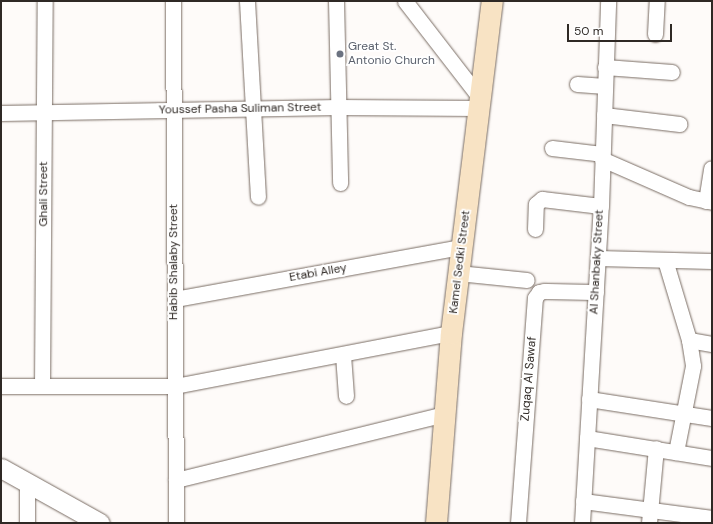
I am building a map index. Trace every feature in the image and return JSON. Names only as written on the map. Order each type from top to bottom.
[{"type":"main road","name":"Kamel Sedki Street","points":[[436,523],[451,333],[492,1]]},
{"type":"street","name":"Ghali Street","points":[[42,386],[45,1]]},
{"type":"street","name":"Habib Shalaby Street","points":[[173,1],[176,523]]},
{"type":"street","points":[[247,1],[258,197]]},
{"type":"street","points":[[336,1],[340,183]]},
{"type":"street","points":[[405,1],[480,103]]},
{"type":"street","name":"Al Shanbaky Street","points":[[582,523],[598,258],[608,1]]},
{"type":"street","points":[[655,34],[657,1]]},
{"type":"street","points":[[605,67],[672,72]]},
{"type":"street","points":[[577,84],[605,86]]},
{"type":"street","name":"Youssef Pasha Suliman Street","points":[[1,113],[480,103]]},
{"type":"street","points":[[604,115],[678,124]]},
{"type":"street","points":[[552,148],[602,157],[689,197],[709,202],[711,168]]},
{"type":"street","points":[[535,229],[536,204],[542,199],[600,206]]},
{"type":"street","name":"Etabi Alley","points":[[175,300],[461,247]]},
{"type":"street","points":[[598,258],[712,261]]},
{"type":"street","points":[[665,260],[689,340],[693,366],[685,413],[676,452]]},
{"type":"street","points":[[458,273],[528,280]]},
{"type":"street","name":"Zuqaq Al Sawaf","points":[[518,523],[535,298],[539,292],[544,291],[596,292]]},
{"type":"street","points":[[1,386],[175,386],[451,333]]},
{"type":"street","points":[[689,340],[712,344]]},
{"type":"street","points":[[343,354],[346,396]]},
{"type":"street","points":[[589,399],[712,418]]},
{"type":"street","points":[[176,480],[444,414]]},
{"type":"street","points":[[587,438],[712,458]]},
{"type":"street","points":[[650,516],[656,448]]},
{"type":"street","points":[[1,468],[100,523]]},
{"type":"street","points":[[27,483],[27,523]]},
{"type":"street","points":[[583,501],[650,516],[696,519],[712,518]]},
{"type":"place","name":"Great St. Antonio Church","points":[[340,54]]}]
